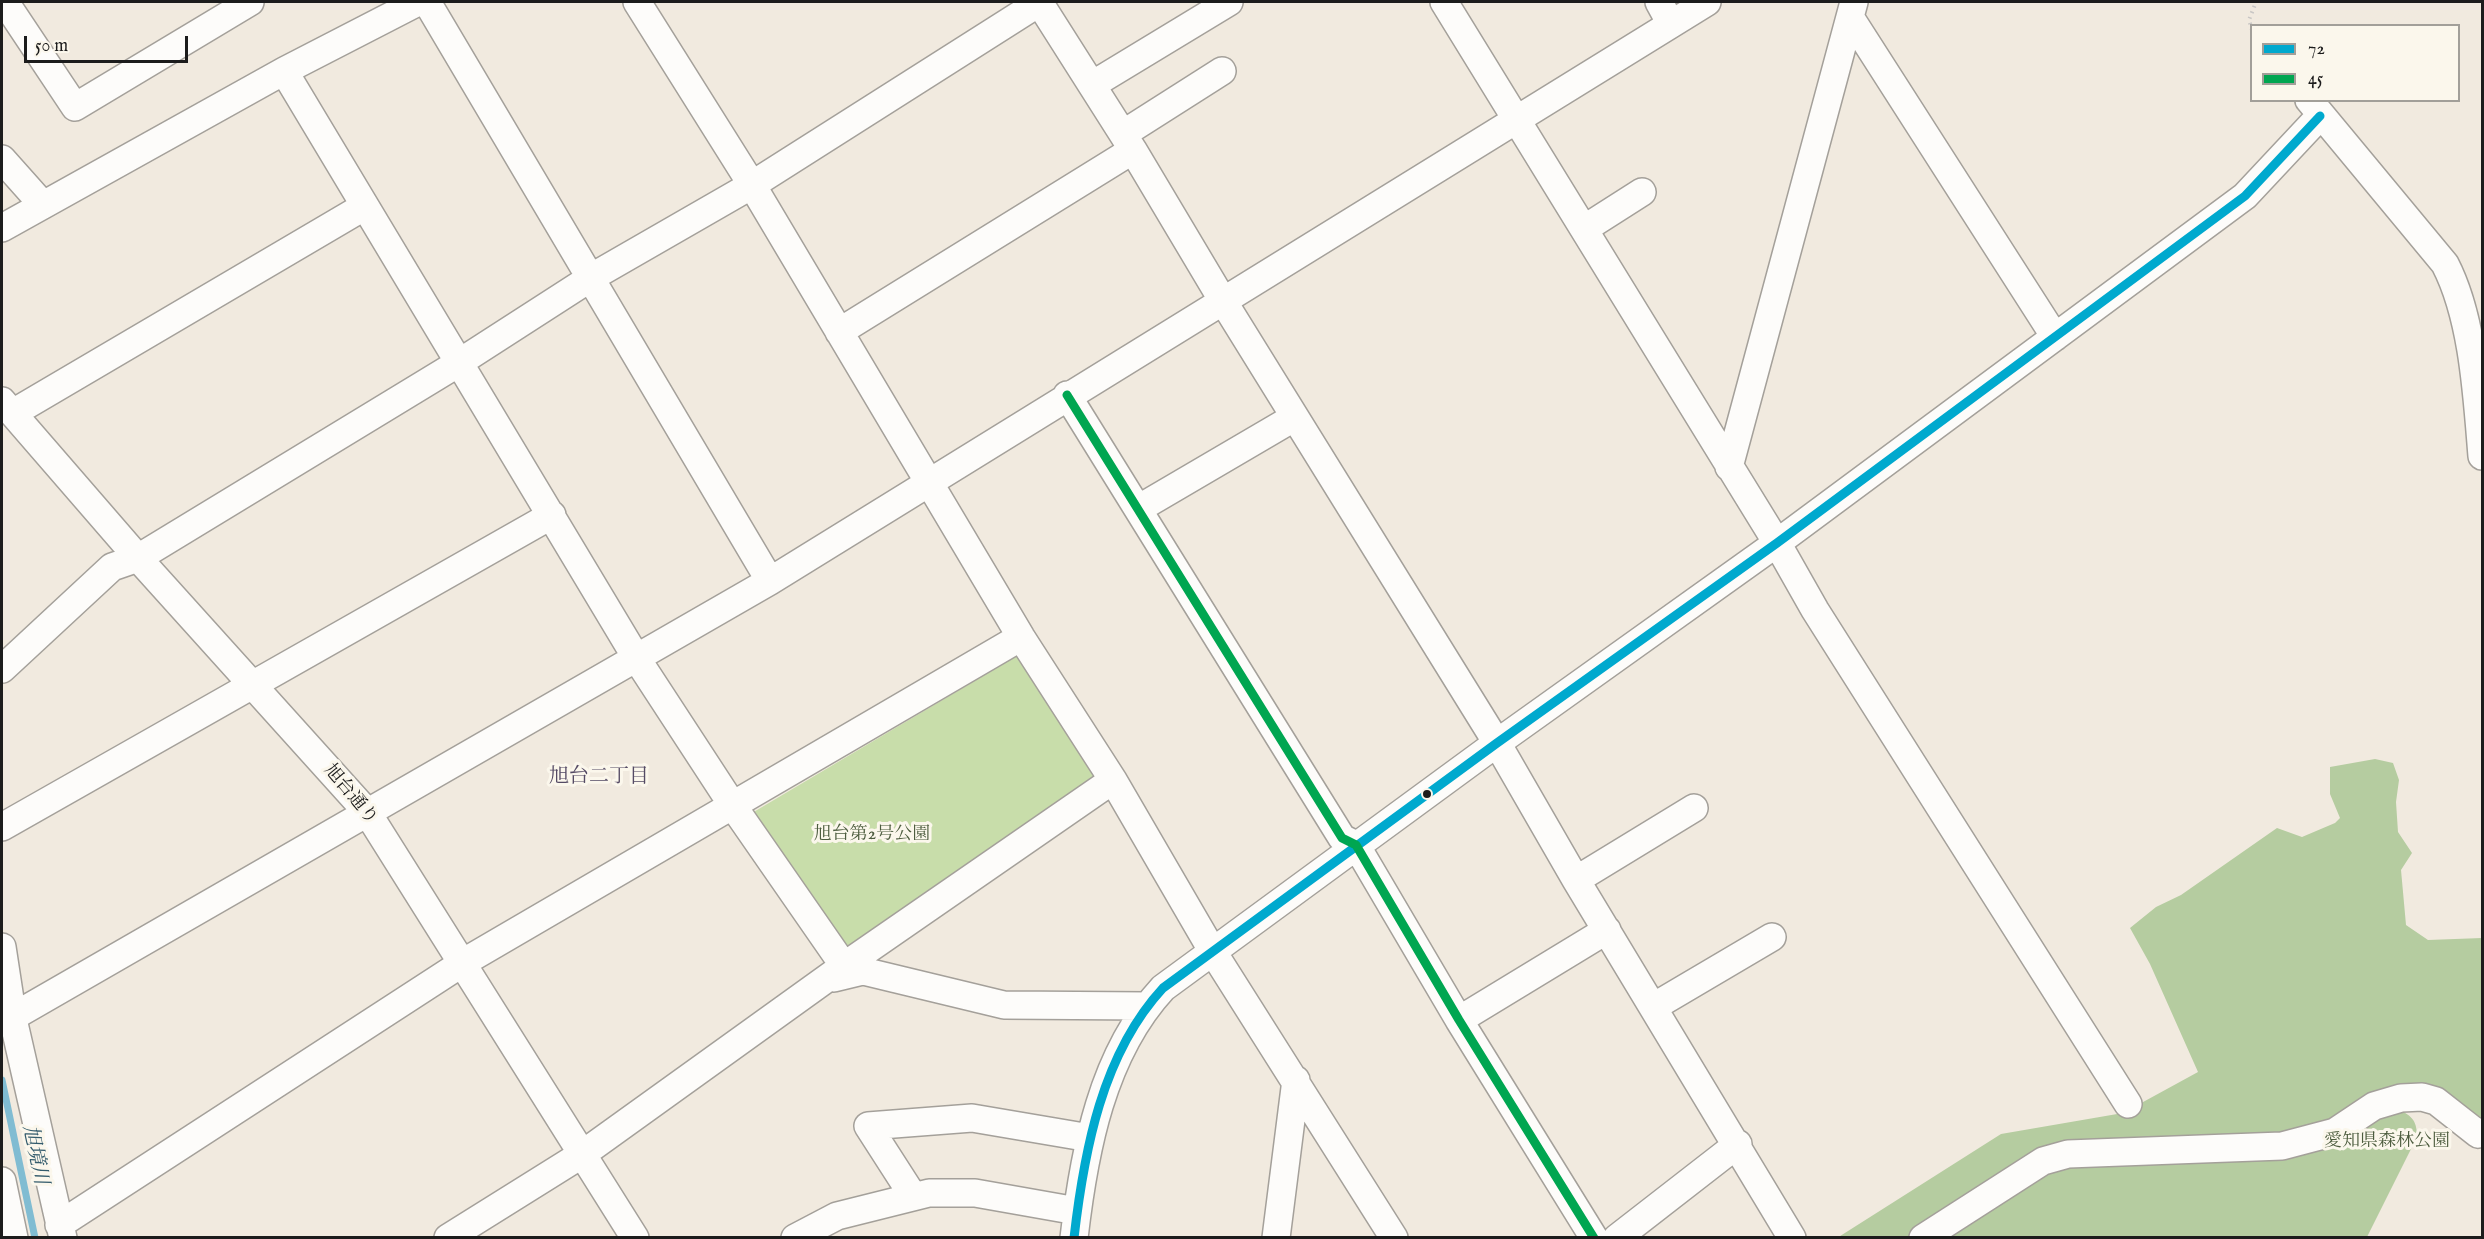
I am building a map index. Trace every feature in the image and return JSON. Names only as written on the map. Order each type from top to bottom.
[{"type":"street","points":[[5,2],[75,107],[250,2]]},
{"type":"street","points":[[2,228],[284,70],[418,2]]},
{"type":"street","points":[[427,2],[770,580]]},
{"type":"street","points":[[637,2],[752,185],[1021,637],[1113,780],[1213,952],[1394,1238]]},
{"type":"street","points":[[2,669],[112,567],[138,558],[457,364],[592,277],[752,185],[1039,2],[1128,142],[1223,301],[1497,743],[1576,880],[1655,1006],[1792,1238]]},
{"type":"street","points":[[1092,85],[1229,2]]},
{"type":"street","points":[[1444,2],[1777,543],[1815,610],[2128,1104]]},
{"type":"street","points":[[6,1022],[770,580],[1067,395],[1518,121],[1665,13],[1707,2]]},
{"type":"street","points":[[1852,9],[2055,337]]},
{"type":"street","points":[[1729,467],[1852,9]]},
{"type":"street","points":[[284,70],[457,364],[552,515],[637,659],[837,972]]},
{"type":"street","points":[[839,332],[1128,142],[1222,71]]},
{"type":"street","points":[[1074,1238],[1090,1138],[1115,1063],[1147,1006],[1163,988],[1356,845],[1777,543],[2245,196],[2314,108],[2445,264],[2454,282],[2467,325],[2482,454]]},
{"type":"street","points":[[2,159],[43,205]]},
{"type":"street","points":[[1584,229],[1641,192]]},
{"type":"street","points":[[7,407],[365,206]]},
{"type":"street","points":[[1067,395],[1342,837],[1356,845],[1459,1020],[1594,1238]]},
{"type":"street","name":"旭台通り","points":[[7,407],[138,558],[367,812],[584,1152],[636,1238]]},
{"type":"street","points":[[1138,508],[1295,417]]},
{"type":"street","points":[[2,827],[552,515]]},
{"type":"street","points":[[2,947],[6,1022],[61,1231],[464,962],[1021,637]]},
{"type":"street","points":[[448,1238],[584,1152],[1113,780]]},
{"type":"street","points":[[1576,880],[1694,808]]},
{"type":"street","points":[[1459,1020],[1607,930]]},
{"type":"street","points":[[1655,1006],[1772,937]]},
{"type":"street","points":[[837,972],[864,971],[1004,1005],[1147,1006]]},
{"type":"street","points":[[1276,1238],[1296,1080]]},
{"type":"street","points":[[1923,1238],[2043,1161],[2068,1154],[2282,1146],[2335,1132],[2374,1106],[2401,1098],[2422,1097],[2436,1101],[2478,1134],[2482,1132]]},
{"type":"street","points":[[913,1196],[868,1126],[972,1118],[1090,1138]]},
{"type":"street","points":[[1617,1238],[1738,1144]]},
{"type":"street","points":[[3,1193],[14,1238]]},
{"type":"street","points":[[795,1238],[837,1216],[929,1193],[975,1193],[1077,1211]]},
{"type":"path","points":[[2250,24],[2249,20],[2256,2]]},
{"type":"green space","name":"旭台第2号公園","points":[[1020,654],[1098,775],[849,948],[752,813]]},
{"type":"green space","points":[[2375,759],[2393,763],[2399,780],[2396,802],[2398,832],[2412,853],[2401,870],[2406,925],[2428,940],[2482,938],[2482,1124],[2438,1095],[2303,1130],[2008,1171],[1909,1237],[1837,1238],[2001,1134],[2123,1113],[2198,1072],[2150,964],[2130,928],[2156,907],[2181,895],[2277,828],[2302,837],[2335,823],[2340,818],[2330,794],[2330,767]]},
{"type":"green space","name":"愛知県森林公園","points":[[2395,1108],[2412,1118],[2416,1126],[2417,1137],[2367,1237],[1936,1238],[2020,1184],[2069,1163],[2303,1149]]},
{"type":"waterway","name":"旭境川","points":[[2,1080],[35,1238]]},
{"type":"transit line","name":"72","points":[[1074,1238],[1090,1138],[1099,1105],[1125,1043],[1142,1014],[1163,988],[1497,743],[1777,543],[2245,196],[2320,116]]},
{"type":"transit line","name":"45","points":[[1067,395],[1342,838],[1356,845],[1459,1020],[1594,1238]]},
{"type":"district","name":"旭台二丁目","points":[[599,778]]}]
